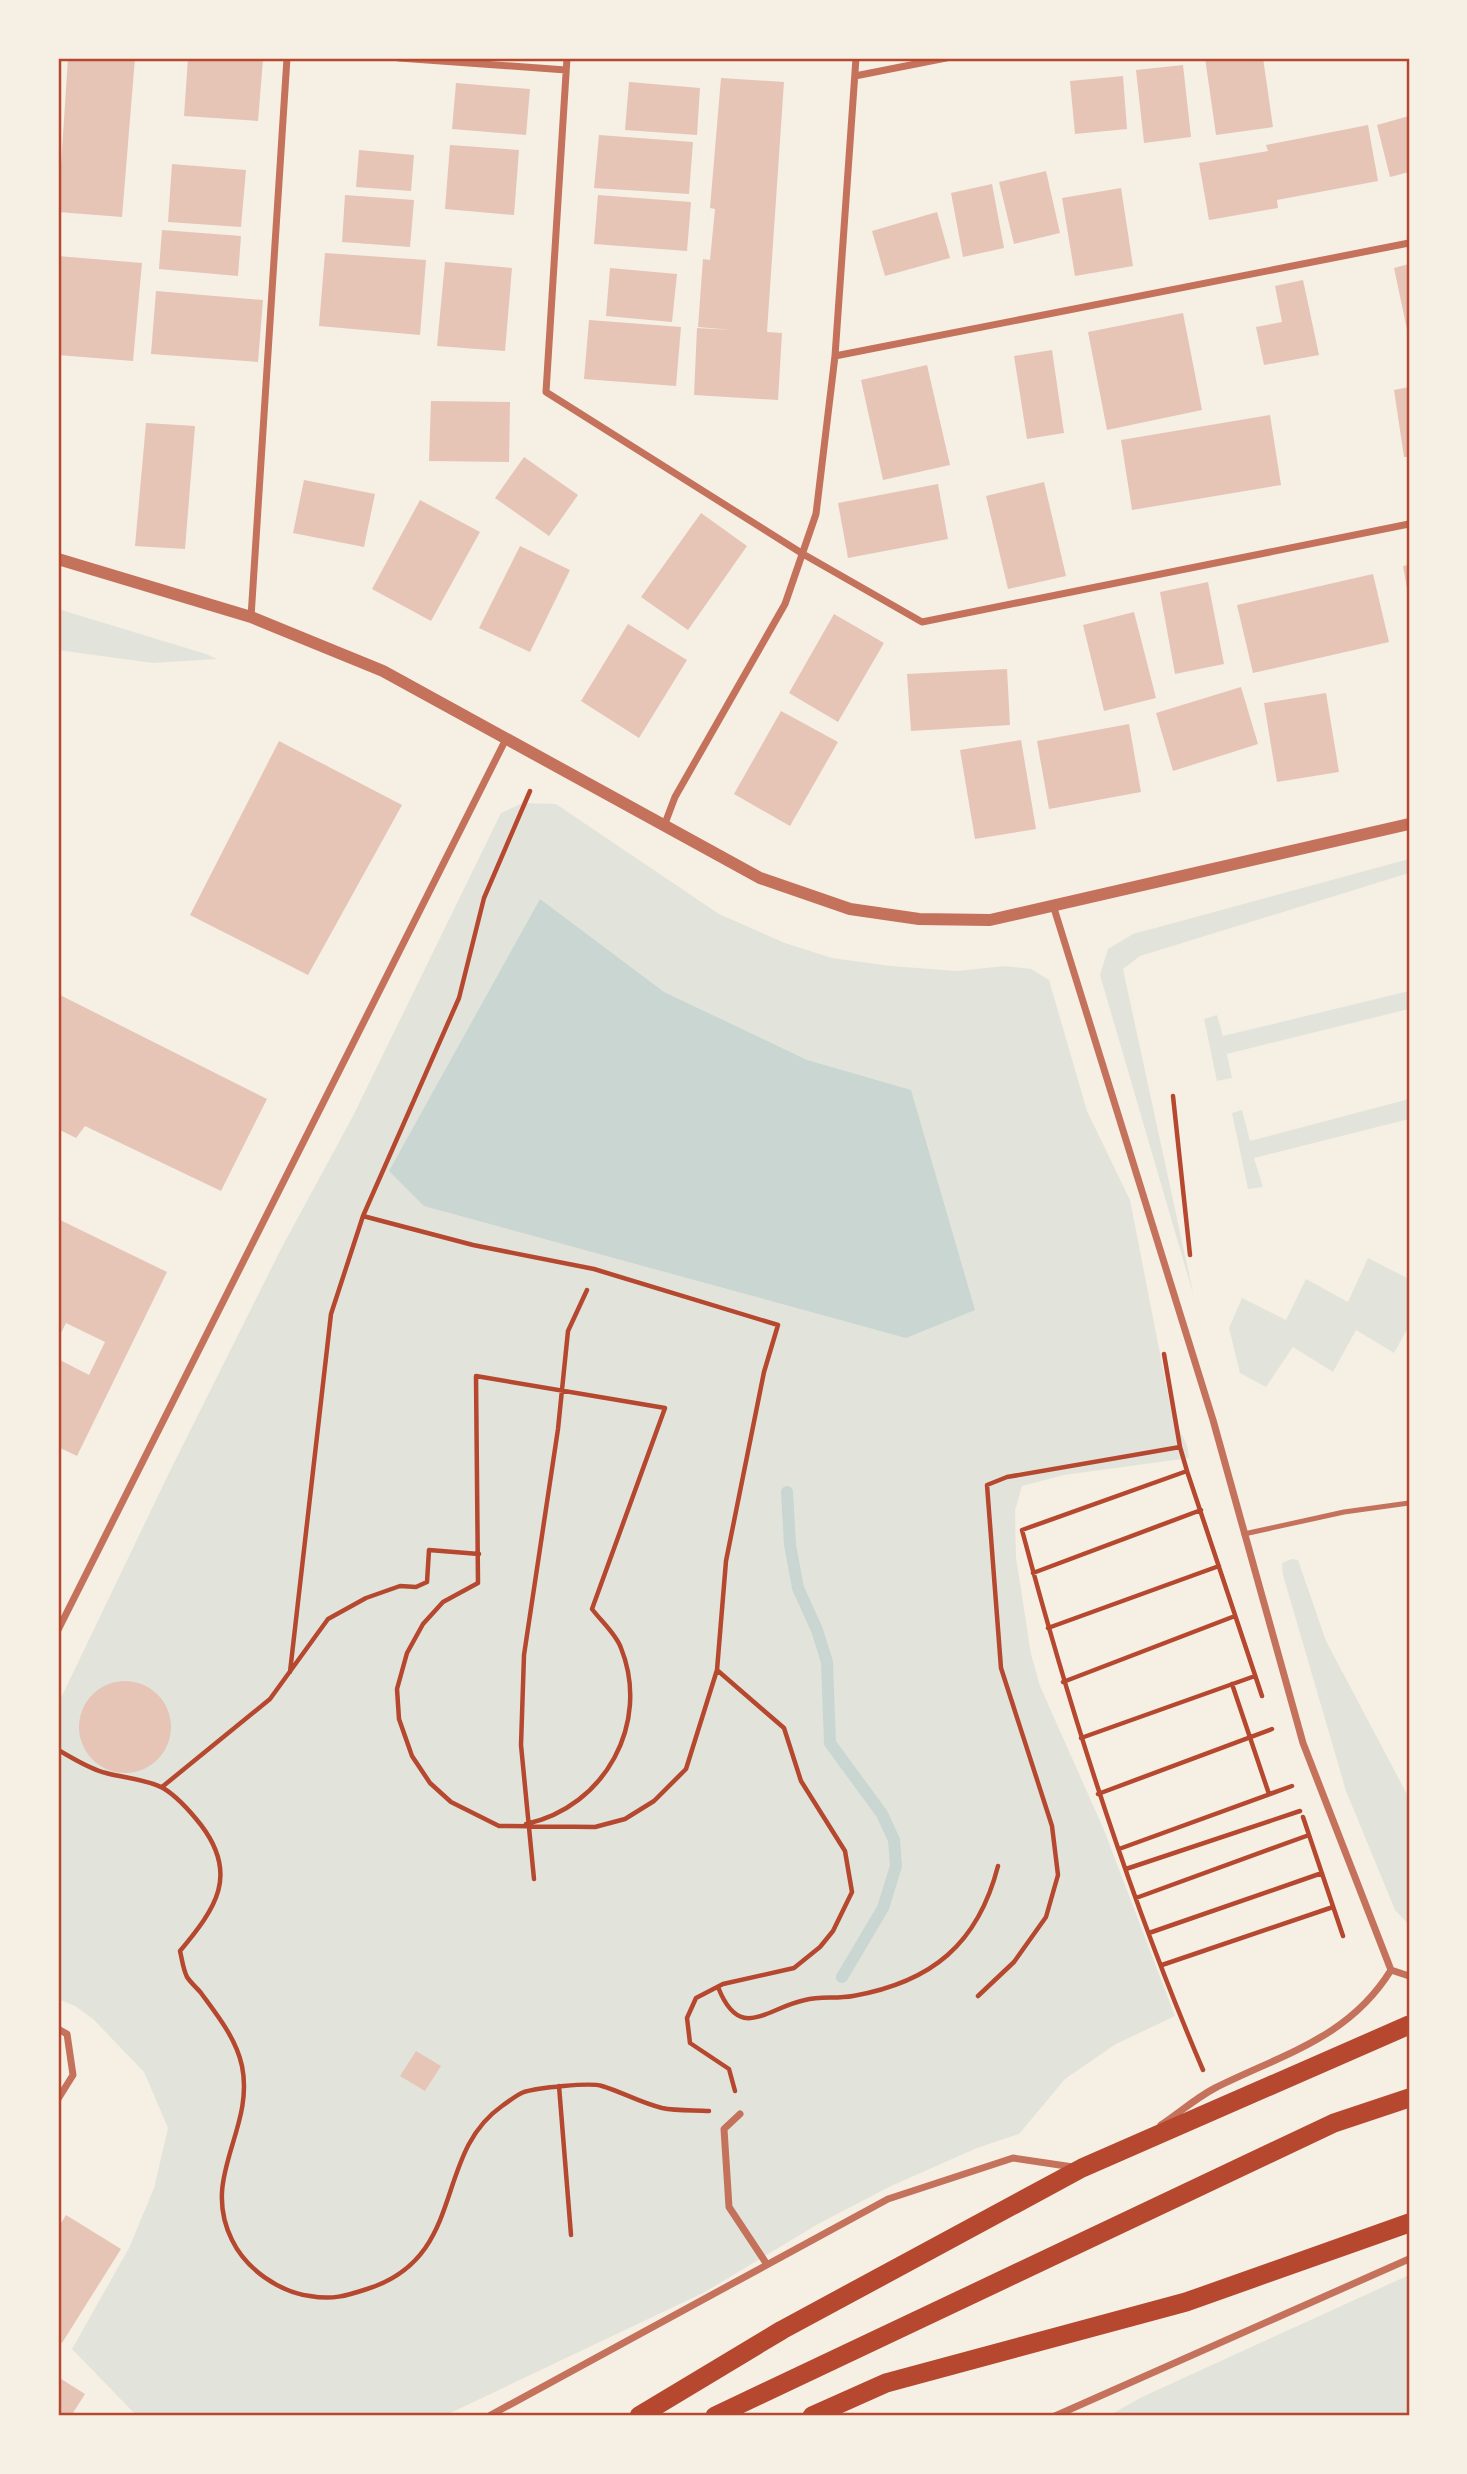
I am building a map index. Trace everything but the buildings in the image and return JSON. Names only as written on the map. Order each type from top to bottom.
[{"type":"highway","points":[[639,2416],[782,2330],[1082,2168],[1409,2025]]},
{"type":"highway","points":[[715,2416],[1334,2123],[1409,2098]]},
{"type":"highway","points":[[812,2416],[886,2383],[1186,2302],[1409,2223]]},
{"type":"street","points":[[251,617],[287,58]]},
{"type":"street","points":[[400,58],[566,70]]},
{"type":"street","points":[[567,58],[545,392],[803,554],[922,622],[1409,524]]},
{"type":"street","points":[[664,826],[675,797],[785,604],[816,514],[835,356],[856,58]]},
{"type":"street","points":[[855,76],[946,58]]},
{"type":"street","points":[[835,356],[1409,243]]},
{"type":"street","points":[[58,559],[251,617],[383,671],[760,878],[850,909],[919,919],[990,920],[1409,824]]},
{"type":"street","points":[[58,1630],[506,739]]},
{"type":"street","points":[[1054,905],[1205,1394],[1303,1743],[1391,1970]]},
{"type":"street","points":[[1391,1970],[1409,1976]]},
{"type":"street","points":[[1132,2146],[1211,2090],[1341,2027],[1375,1996],[1391,1970]]},
{"type":"street","points":[[58,2029],[67,2034],[73,2075],[58,2099]]},
{"type":"street","points":[[740,2114],[724,2129],[729,2207],[766,2263]]},
{"type":"street","points":[[489,2416],[888,2199],[1013,2158],[1082,2168]]},
{"type":"street","points":[[1055,2416],[1409,2259]]},
{"type":"lane","points":[[1244,1534],[1344,1512],[1409,1503]]},
{"type":"path","points":[[290,1672],[331,1314],[363,1216],[459,998],[484,898],[530,791]]},
{"type":"path","points":[[363,1216],[473,1245],[594,1269],[778,1325],[764,1372],[726,1561],[717,1670],[686,1769],[654,1801],[625,1819],[595,1827],[545,1828],[526,1824]]},
{"type":"path","points":[[534,1879],[526,1824],[521,1745],[524,1655],[562,1391],[568,1331],[587,1290]]},
{"type":"path","points":[[476,1376],[562,1391],[664,1408],[592,1609],[620,1644],[631,1677],[630,1710],[623,1746],[603,1776],[582,1797],[546,1820],[499,1826],[451,1802],[429,1783],[412,1756],[399,1718],[397,1689],[407,1653],[423,1624],[443,1602],[478,1583],[476,1376]]},
{"type":"path","points":[[978,1996],[1014,1962],[1046,1917],[1058,1875],[1052,1826],[1001,1668],[987,1485],[1007,1477],[1180,1447],[1264,1703]]},
{"type":"path","points":[[1187,1471],[1022,1530],[1063,1682],[1098,1794],[1211,2090]]},
{"type":"path","points":[[1033,1573],[1200,1510]]},
{"type":"path","points":[[162,1787],[270,1699],[328,1619],[366,1598],[400,1586],[416,1587],[427,1582],[429,1550],[478,1554]]},
{"type":"path","points":[[1048,1628],[1219,1566]]},
{"type":"path","points":[[1063,1682],[1236,1616]]},
{"type":"path","points":[[58,1750],[102,1773],[162,1787],[188,1808],[215,1843],[223,1869],[219,1894],[199,1929],[180,1951],[187,1977],[229,2031],[242,2065],[245,2099],[239,2128],[223,2168],[220,2192],[223,2215],[232,2241],[248,2263],[288,2293],[334,2300],[386,2283],[408,2270],[429,2245],[452,2192],[467,2144],[491,2114],[522,2092],[598,2084],[661,2108],[740,2114],[729,2069],[690,2043],[687,2018],[696,1998],[718,1987],[794,1968],[820,1947],[834,1931],[852,1892],[845,1851],[801,1781],[784,1728],[717,1670]]},
{"type":"path","points":[[1081,1738],[1255,1676]]},
{"type":"path","points":[[1232,1684],[1269,1794]]},
{"type":"path","points":[[1268,1716],[1276,1738]]},
{"type":"path","points":[[1098,1794],[1272,1729]]},
{"type":"path","points":[[1288,1774],[1343,1936]]},
{"type":"path","points":[[1119,1849],[1292,1786]]},
{"type":"path","points":[[1126,1870],[1300,1811]]},
{"type":"path","points":[[1136,1898],[1309,1835]]},
{"type":"path","points":[[718,1987],[726,2008],[745,2018],[766,2015],[805,2000],[855,1996],[898,1986],[930,1970],[954,1951],[974,1925],[990,1894],[998,1866]]},
{"type":"path","points":[[1150,1933],[1322,1873]]},
{"type":"path","points":[[1162,1965],[1333,1907]]},
{"type":"path","points":[[559,2086],[571,2235]]},
{"type":"shaded area","points":[[58,609],[217,659],[153,663],[58,650]]},
{"type":"shaded area","points":[[523,803],[556,804],[719,914],[785,943],[832,958],[891,966],[957,971],[1005,966],[1031,969],[1049,980],[1087,1111],[1130,1200],[1172,1415],[1187,1445],[1189,1458],[1064,1475],[1022,1486],[1015,1511],[1016,1557],[1031,1654],[1040,1686],[1104,1830],[1175,2016],[1116,2044],[1065,2079],[1019,2134],[977,2148],[891,2186],[818,2224],[705,2292],[444,2416],[137,2416],[72,2349],[129,2248],[154,2188],[168,2128],[144,2072],[93,2019],[75,2006],[58,1999],[58,1704],[168,1475],[282,1247],[353,1116],[501,813]]},
{"type":"shaded area","points":[[1409,859],[1409,873],[1140,956],[1123,969],[1194,1297],[1100,975],[1108,949],[1133,934]]},
{"type":"shaded area","points":[[540,899],[664,992],[807,1060],[911,1090],[975,1310],[906,1338],[424,1206],[389,1171]]},
{"type":"shaded area","points":[[1409,991],[1409,1009],[1227,1054],[1232,1078],[1217,1081],[1204,1019],[1217,1015],[1223,1036]]},
{"type":"shaded area","points":[[1409,1099],[1409,1119],[1254,1158],[1263,1187],[1248,1189],[1232,1113],[1242,1110],[1250,1141]]},
{"type":"shaded area","points":[[1368,1258],[1409,1279],[1409,1326],[1394,1353],[1356,1330],[1333,1372],[1293,1347],[1266,1387],[1240,1373],[1229,1328],[1242,1298],[1286,1320],[1306,1279],[1348,1302]]},
{"type":"shaded area","points":[[1298,1560],[1326,1641],[1409,1798],[1409,1925],[1395,1910],[1346,1791],[1283,1575],[1282,1563]]},
{"type":"shaded area","points":[[1409,2275],[1409,2416],[1108,2416],[1142,2397]]},
{"type":"waterway","points":[[787,1492],[790,1545],[798,1588],[817,1630],[827,1662],[830,1743],[882,1814],[894,1840],[896,1866],[883,1908],[842,1977]]}]
